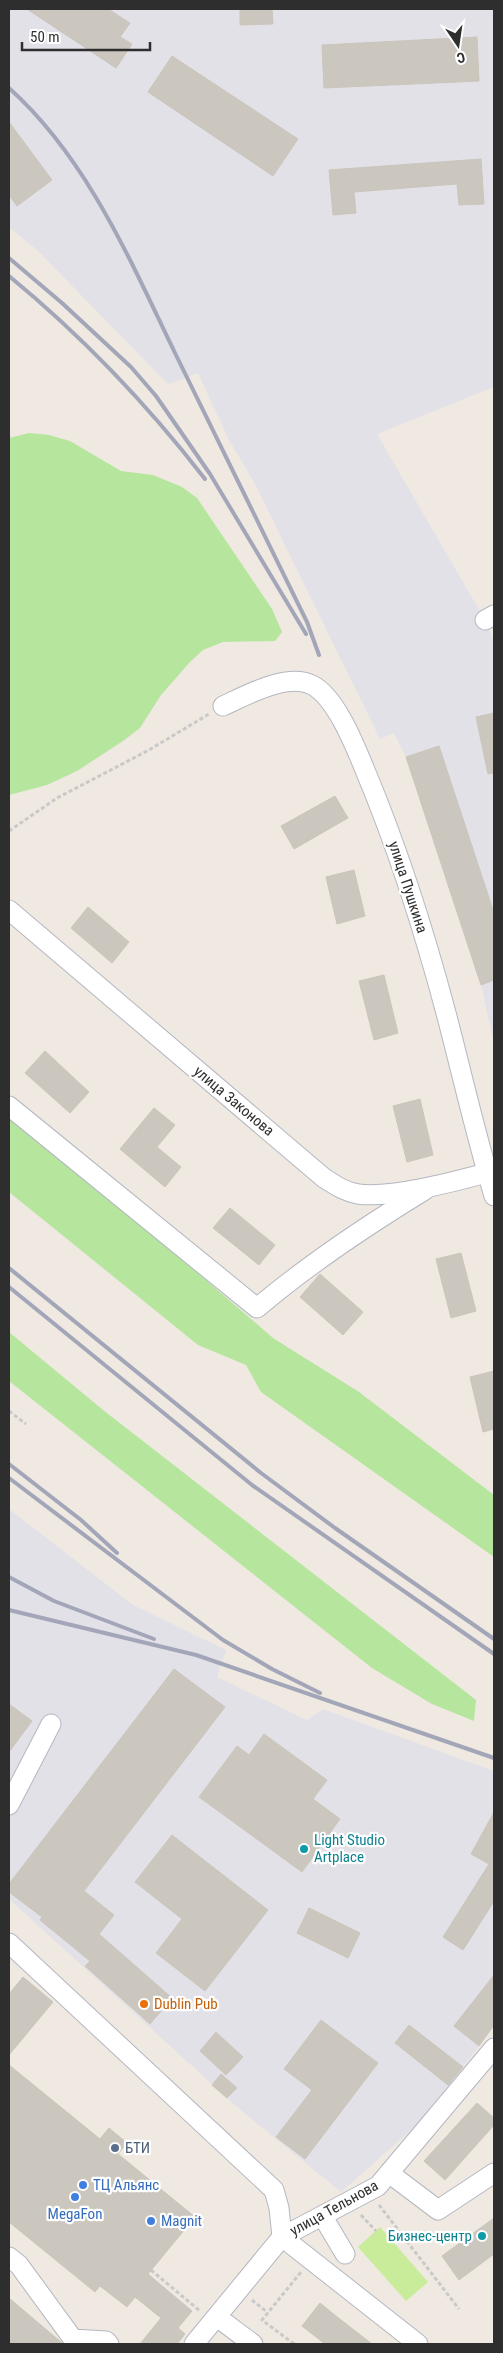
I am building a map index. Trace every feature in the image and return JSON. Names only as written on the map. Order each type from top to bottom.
[{"type":"street","name":"улица Пушкина","points":[[222,706],[275,684],[294,681],[311,684],[325,696],[348,730],[390,829],[414,902],[491,1172],[494,1196]]},
{"type":"street","name":"улица Законова","points":[[9,910],[324,1178],[336,1186],[357,1194],[376,1195],[432,1186],[491,1172]]},
{"type":"street","points":[[9,1106],[257,1308],[308,1265],[361,1229],[432,1186]]},
{"type":"street","points":[[9,1806],[52,1724]]},
{"type":"street","points":[[9,1943],[274,2190],[279,2208],[282,2237],[418,2344]]},
{"type":"street","name":"улица Тельнова","points":[[194,2344],[209,2315],[282,2237],[323,2217],[378,2186],[494,2048]]},
{"type":"street","points":[[389,2172],[438,2210],[494,2173]]},
{"type":"street","points":[[323,2217],[346,2254]]},
{"type":"street","points":[[9,2257],[19,2265],[73,2339],[106,2341],[109,2344]]},
{"type":"street","points":[[209,2315],[253,2344]]},
{"type":"path","points":[[9,831],[57,798],[149,750],[222,706]]},
{"type":"path","points":[[9,1412],[26,1424]]},
{"type":"path","points":[[377,2202],[459,2309]]},
{"type":"path","points":[[357,2211],[376,2231]]},
{"type":"path","points":[[294,2344],[262,2320],[306,2266]]},
{"type":"path","points":[[152,2270],[209,2315]]},
{"type":"shaded area","points":[[9,9],[494,9],[494,387],[377,434],[485,620],[494,642],[494,1042],[481,985],[406,757],[394,733],[380,739],[254,482],[229,440],[198,373],[168,384],[38,251],[9,227]]},
{"type":"shaded area","points":[[9,1509],[133,1605],[226,1650],[217,1677],[307,1720],[323,1709],[494,1771],[494,2025],[426,2117],[341,2192],[237,2107],[9,1899]]},
{"type":"green space","points":[[29,433],[49,435],[70,441],[121,471],[153,475],[182,487],[197,498],[272,609],[282,632],[275,641],[223,642],[203,650],[161,695],[140,728],[123,741],[77,771],[47,785],[9,795],[9,438]]},
{"type":"green space","points":[[9,1115],[77,1169],[273,1338],[359,1392],[494,1495],[494,1557],[261,1392],[246,1365],[198,1345],[9,1192]]},
{"type":"green space","points":[[9,1332],[103,1410],[476,1700],[474,1721],[432,1704],[372,1668],[9,1381]]},
{"type":"green space","points":[[380,2227],[428,2282],[406,2301],[358,2247]]},
{"type":"building","points":[[27,9],[108,9],[130,23],[120,37],[132,44],[116,68]]},
{"type":"building","points":[[240,9],[272,9],[273,24],[240,25]]},
{"type":"building","points":[[477,37],[479,81],[324,88],[322,45]]},
{"type":"building","points":[[172,56],[298,139],[273,176],[148,92]]},
{"type":"building","points":[[9,122],[52,180],[17,206],[9,195]]},
{"type":"building","points":[[481,159],[484,204],[459,205],[457,184],[354,192],[356,213],[333,215],[329,170]]},
{"type":"building","points":[[494,713],[494,773],[488,774],[476,717]]},
{"type":"building","points":[[439,746],[494,913],[494,980],[481,985],[406,757]]},
{"type":"building","points":[[335,796],[348,818],[294,849],[281,826]]},
{"type":"building","points":[[354,870],[365,916],[337,924],[326,877]]},
{"type":"building","points":[[88,907],[129,942],[112,963],[71,928]]},
{"type":"building","points":[[384,975],[398,1033],[374,1040],[359,981]]},
{"type":"building","points":[[45,1051],[89,1092],[70,1113],[25,1073]]},
{"type":"building","points":[[420,1099],[433,1155],[407,1162],[393,1106]]},
{"type":"building","points":[[154,1108],[175,1125],[157,1147],[181,1167],[165,1187],[120,1149]]},
{"type":"building","points":[[230,1208],[275,1245],[259,1265],[213,1228]]},
{"type":"building","points":[[461,1253],[476,1311],[451,1318],[436,1259]]},
{"type":"building","points":[[320,1274],[363,1312],[343,1335],[300,1297]]},
{"type":"building","points":[[494,1371],[494,1429],[483,1432],[470,1377]]},
{"type":"building","points":[[174,1669],[225,1707],[84,1891],[114,1915],[99,1934],[172,1998],[150,2024],[85,1966],[90,1961],[40,1920],[42,1917],[9,1892],[9,1884]]},
{"type":"building","points":[[9,1704],[32,1721],[9,1752]]},
{"type":"building","points":[[264,1734],[327,1780],[313,1799],[340,1819],[302,1872],[199,1797],[237,1746],[249,1755]]},
{"type":"building","points":[[494,1812],[494,1901],[463,1950],[443,1937],[489,1864],[471,1854]]},
{"type":"building","points":[[172,1835],[268,1910],[205,1991],[156,1953],[182,1919],[135,1882]]},
{"type":"building","points":[[309,1908],[360,1933],[348,1958],[297,1933]]},
{"type":"building","points":[[494,1975],[494,2025],[479,2046],[454,2026]]},
{"type":"building","points":[[23,1977],[53,2002],[9,2055],[9,1994]]},
{"type":"building","points":[[321,2020],[378,2063],[305,2159],[276,2137],[312,2090],[284,2069]]},
{"type":"building","points":[[409,2025],[463,2067],[448,2085],[395,2043]]},
{"type":"building","points":[[216,2032],[243,2057],[226,2075],[200,2051]]},
{"type":"building","name":"ТЦ Альянс","points":[[9,2065],[100,2139],[109,2128],[127,2143],[118,2154],[195,2217],[148,2274],[192,2311],[178,2328],[185,2334],[177,2344],[140,2344],[161,2318],[135,2297],[127,2307],[100,2286],[95,2292],[9,2222]]},
{"type":"building","points":[[221,2074],[237,2088],[227,2098],[212,2085]]},
{"type":"building","points":[[477,2103],[494,2118],[494,2125],[445,2180],[424,2161]]},
{"type":"building","name":"Бизнес-центр","points":[[494,2218],[494,2254],[459,2280],[442,2256]]},
{"type":"building","points":[[9,2298],[62,2343],[63,2344],[9,2344]]},
{"type":"building","points":[[320,2303],[372,2344],[325,2344],[302,2326]]},
{"type":"railway","points":[[9,88],[37,116],[62,146],[104,212],[141,282],[307,622],[319,655]]},
{"type":"railway","points":[[9,258],[62,303],[131,367],[156,396],[210,474],[306,634]]},
{"type":"railway","points":[[9,276],[62,322],[113,372],[160,424],[205,479]]},
{"type":"railway","points":[[9,1268],[261,1473],[335,1528],[494,1639]]},
{"type":"railway","points":[[9,1287],[252,1485],[494,1654]]},
{"type":"railway","points":[[9,1464],[81,1520],[117,1553]]},
{"type":"railway","points":[[9,1478],[223,1640],[272,1669],[320,1693]]},
{"type":"railway","points":[[9,1577],[54,1601],[154,1639]]},
{"type":"railway","points":[[9,1610],[196,1655],[494,1758]]},
{"type":"place","name":"Light Studio Artplace","points":[[304,1849]]},
{"type":"place","name":"Dublin Pub","points":[[144,2004]]},
{"type":"place","name":"БТИ","points":[[115,2148]]},
{"type":"place","name":"ТЦ Альянс","points":[[83,2185]]},
{"type":"place","name":"MegaFon","points":[[75,2197]]},
{"type":"place","name":"Magnit","points":[[151,2221]]},
{"type":"place","name":"Бизнес-центр","points":[[482,2236]]}]
